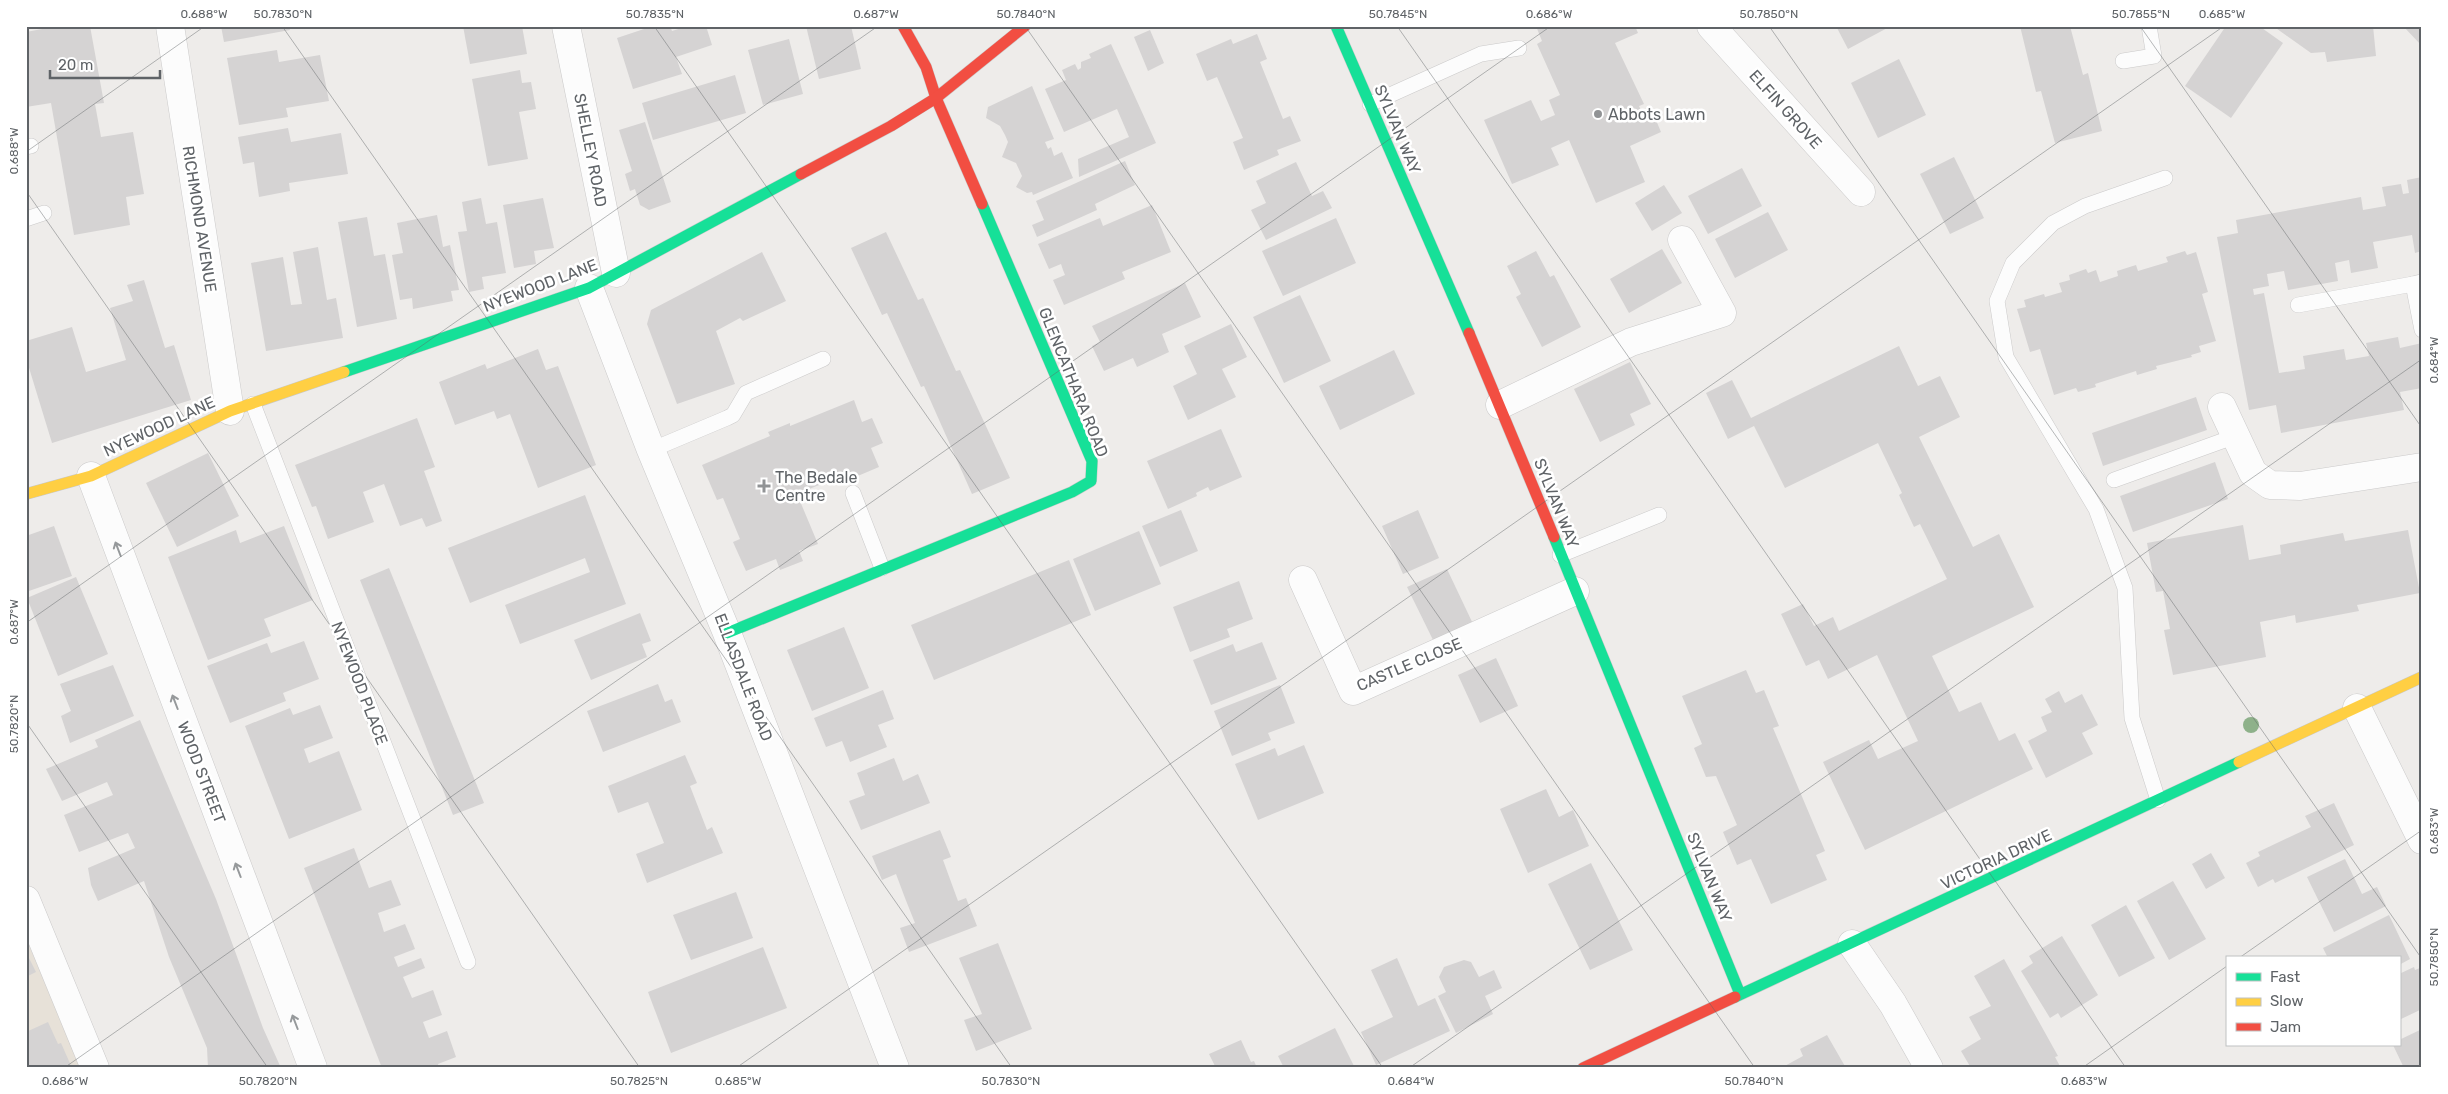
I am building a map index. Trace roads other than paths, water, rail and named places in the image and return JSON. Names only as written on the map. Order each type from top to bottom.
[{"type":"street","name":"RICHMOND AVENUE","points":[[170,26],[241,408]]},
{"type":"street","name":"SHELLEY ROAD","points":[[566,26],[616,273]]},
{"type":"street","points":[[903,26],[926,67],[936,98]]},
{"type":"street","name":"NYEWOOD LANE","points":[[26,494],[91,476],[241,408],[589,288],[891,126],[936,98],[1025,26]]},
{"type":"street","name":"SYLVAN WAY","points":[[1336,26],[1500,404],[1574,591],[1740,994]]},
{"type":"street","name":"ELFIN GROVE","points":[[1711,26],[1861,192]]},
{"type":"street","name":"GLENCATHARA ROAD","points":[[727,632],[1072,492],[1092,481],[1092,461],[936,98]]},
{"type":"street","points":[[1500,404],[1631,342],[1722,314],[1682,240]]},
{"type":"street","name":"ELLASDALE ROAD","points":[[589,288],[651,450],[727,632],[895,1068]]},
{"type":"street","points":[[2222,407],[2253,473],[2270,485],[2300,486],[2422,467]]},
{"type":"street","name":"WOOD STREET","points":[[91,476],[313,1068]]},
{"type":"street","name":"CASTLE CLOSE","points":[[1303,580],[1353,691],[1574,591]]},
{"type":"street","name":"VICTORIA DRIVE","points":[[1583,1068],[2422,677]]},
{"type":"street","points":[[2357,708],[2422,840]]},
{"type":"street","points":[[26,900],[95,1068]]},
{"type":"street","points":[[1852,944],[1893,1004],[1929,1068]]},
{"type":"lane","points":[[2123,61],[2154,56],[2149,26]]},
{"type":"lane","points":[[1370,104],[1481,54],[1519,48]]},
{"type":"lane","points":[[2158,800],[2132,718],[2125,588],[2096,509],[2006,358],[1997,302],[2013,263],[2053,223],[2085,206],[2165,178]]},
{"type":"lane","points":[[26,219],[44,213]]},
{"type":"lane","points":[[2298,305],[2417,283],[2422,330]]},
{"type":"lane","points":[[651,450],[733,415],[746,393],[823,359]]},
{"type":"lane","name":"NYEWOOD PLACE","points":[[241,408],[468,962]]},
{"type":"lane","points":[[2114,480],[2236,436]]},
{"type":"lane","points":[[853,493],[882,568]]},
{"type":"lane","points":[[1560,555],[1659,515]]},
{"type":"place","name":"Abbots Lawn","points":[[1598,114]]},
{"type":"place","name":"The Bedale Centre","points":[[764,486]]}]
